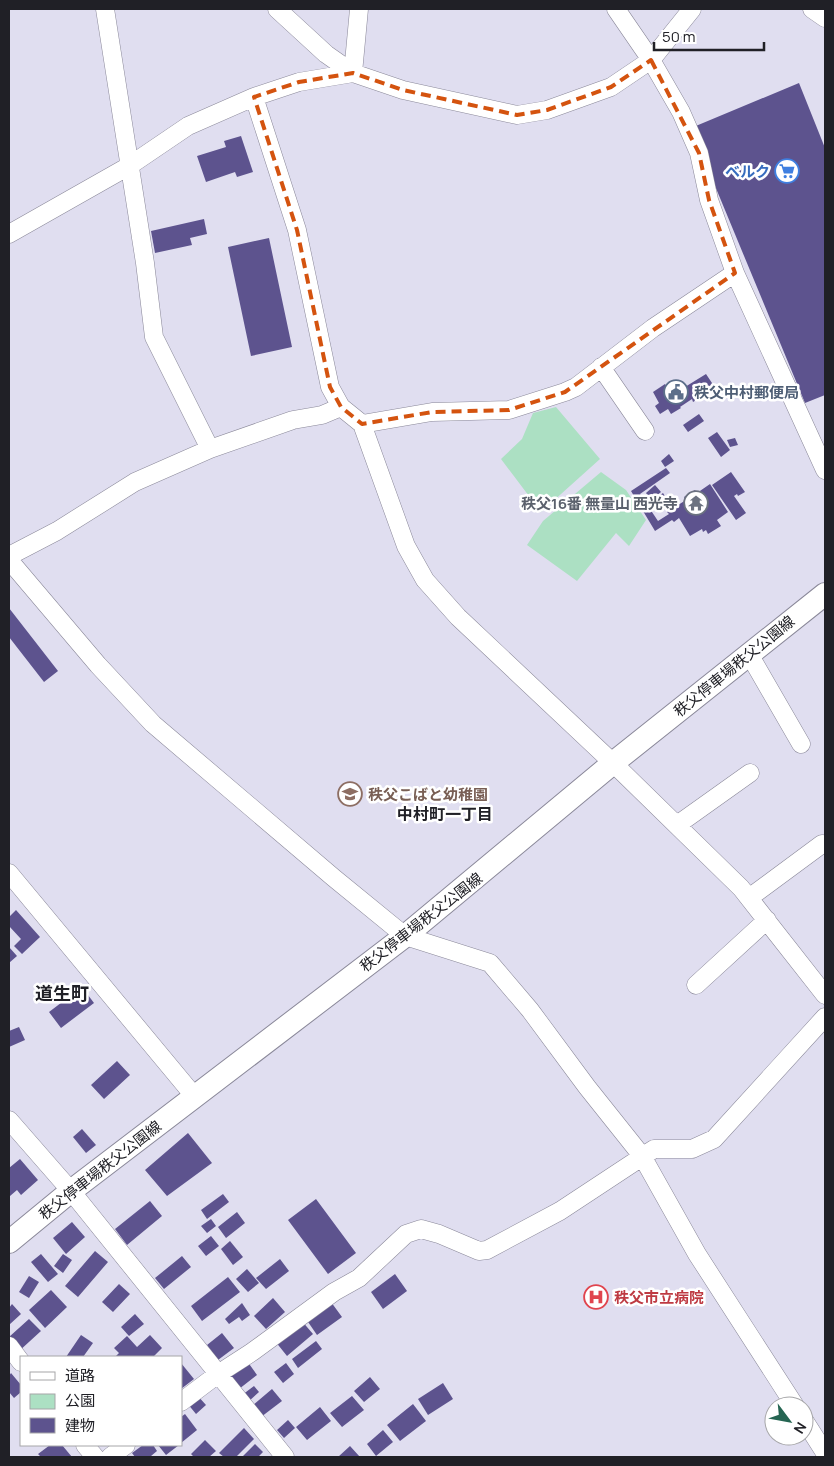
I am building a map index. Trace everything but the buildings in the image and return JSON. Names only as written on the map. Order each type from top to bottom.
[{"type":"main road","name":"秩父停車場秩父公園線","points":[[9,1242],[405,936],[613,763],[825,594]]},
{"type":"street","points":[[105,9],[145,263],[154,337],[210,449]]},
{"type":"street","points":[[277,9],[326,54],[353,73],[403,90],[517,115],[546,110],[611,87],[651,60],[692,9]]},
{"type":"street","points":[[353,73],[359,9]]},
{"type":"street","points":[[616,9],[651,60],[681,112],[699,153],[709,200],[735,273],[825,470]]},
{"type":"street","points":[[812,9],[825,18]]},
{"type":"street","points":[[9,234],[129,166],[188,126],[254,96],[299,82],[353,73]]},
{"type":"street","points":[[254,96],[296,230],[330,387],[341,407],[362,424],[406,546],[425,580],[458,617],[613,763],[741,888],[825,995]]},
{"type":"street","points":[[362,424],[432,412],[509,410],[565,392],[576,387],[653,328],[735,273]]},
{"type":"street","points":[[601,367],[645,431]]},
{"type":"street","points":[[9,556],[57,531],[135,482],[210,449],[293,420],[322,415],[341,407]]},
{"type":"street","points":[[9,560],[98,665],[154,724],[405,936],[490,962],[530,1010],[587,1087],[642,1156],[697,1254],[789,1396]]},
{"type":"street","points":[[749,654],[801,744]]},
{"type":"street","points":[[677,825],[750,773]]},
{"type":"street","points":[[749,898],[822,844]]},
{"type":"street","points":[[9,873],[196,1096]]},
{"type":"street","points":[[696,986],[767,920]]},
{"type":"street","points":[[182,1401],[334,1292],[359,1278],[406,1234],[421,1229],[479,1250],[486,1250],[560,1211],[654,1149],[692,1149],[714,1139],[825,1017]]},
{"type":"street","points":[[9,1120],[72,1192],[285,1457]]},
{"type":"street","points":[[9,1346],[20,1361]]},
{"type":"street","points":[[814,1436],[825,1453]]},
{"type":"street","points":[[86,1446],[95,1457]]},
{"type":"street","points":[[110,1457],[125,1446]]},
{"type":"highlighted area","points":[[651,60],[699,153],[709,200],[735,273],[565,392],[509,410],[432,412],[362,424],[341,407],[330,387],[297,230],[254,97],[299,82],[353,73],[403,90],[517,115],[547,110],[611,87]]},
{"type":"green space","points":[[556,407],[600,459],[541,512],[501,459],[522,439],[533,413]]},
{"type":"green space","points":[[601,472],[626,490],[646,520],[629,546],[616,533],[577,581],[527,545],[543,521]]},
{"type":"place","name":"ベルク","points":[[787,171]]},
{"type":"place","name":"秩父中村郵便局","points":[[676,392]]},
{"type":"place","name":"秩父16番 無量山 西光寺","points":[[696,503]]},
{"type":"place","name":"秩父こばと幼稚園","points":[[350,794]]},
{"type":"place","name":"秩父市立病院","points":[[596,1297]]},
{"type":"district","name":"中村町一丁目","points":[[445,814]]},
{"type":"district","name":"道生町","points":[[62,993]]}]
